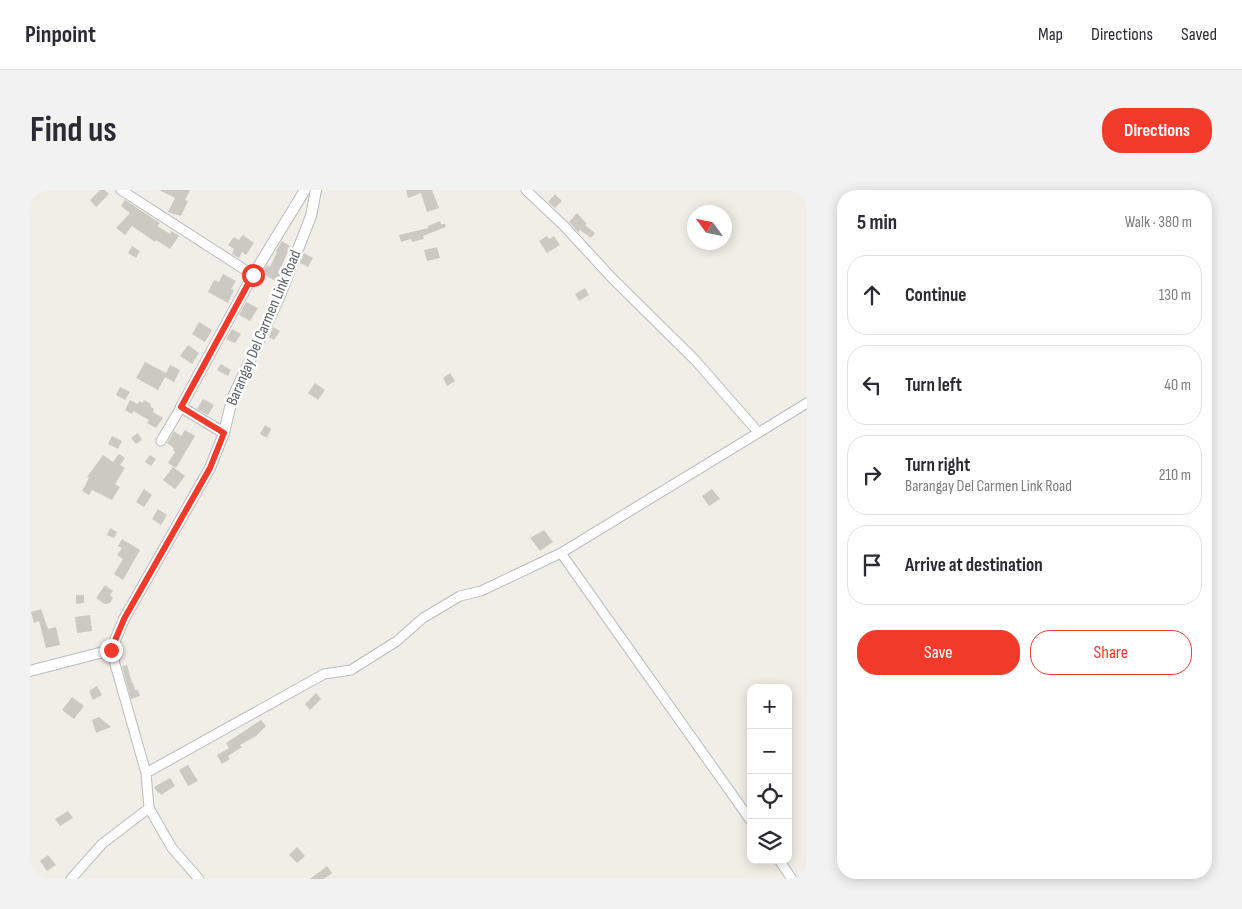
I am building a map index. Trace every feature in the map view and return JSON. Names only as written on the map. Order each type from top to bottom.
[{"type":"street","points":[[121,190],[253,275]]},
{"type":"street","points":[[161,441],[253,275],[305,190]]},
{"type":"street","name":"Barangay Del Carmen Link Road","points":[[111,650],[129,610],[210,468],[224,433],[232,399],[279,298],[311,216],[316,190]]},
{"type":"street","points":[[526,190],[564,226],[612,278],[695,360],[758,432]]},
{"type":"street","points":[[146,773],[324,674],[351,670],[397,641],[423,618],[460,596],[481,591],[561,553],[657,496],[807,402]]},
{"type":"street","points":[[181,407],[224,433]]},
{"type":"street","points":[[561,553],[750,819]]},
{"type":"street","points":[[30,671],[111,650],[146,773],[149,808],[172,848],[199,879]]},
{"type":"street","points":[[71,879],[102,844],[149,808]]},
{"type":"street","points":[[781,864],[792,879]]},
{"type":"building","points":[[100,190],[105,190],[109,194],[96,207],[90,200]]},
{"type":"building","points":[[159,190],[190,190],[185,200],[188,201],[181,216],[168,212],[175,198]]},
{"type":"building","points":[[406,190],[432,190],[439,208],[427,212],[421,193],[408,198]]},
{"type":"building","points":[[555,194],[562,201],[555,208],[548,202]]},
{"type":"building","points":[[125,200],[160,223],[157,226],[170,234],[171,231],[179,236],[170,249],[156,240],[155,242],[132,226],[125,235],[116,228],[130,213],[121,206]]},
{"type":"building","points":[[577,213],[587,224],[585,225],[595,233],[591,238],[580,230],[578,232],[569,222]]},
{"type":"building","points":[[440,221],[446,227],[423,236],[424,239],[412,242],[411,239],[401,242],[399,235],[428,228],[428,226]]},
{"type":"building","points":[[243,235],[254,243],[246,255],[242,252],[239,258],[232,254],[234,249],[228,245],[234,237],[239,240]]},
{"type":"building","points":[[547,236],[549,239],[554,236],[560,245],[547,253],[539,241]]},
{"type":"building","points":[[282,241],[290,246],[277,282],[262,273],[267,265],[270,267]]},
{"type":"building","points":[[132,246],[140,251],[136,258],[128,253]]},
{"type":"building","points":[[437,247],[440,258],[427,261],[424,250]]},
{"type":"building","points":[[304,253],[313,258],[308,267],[300,263]]},
{"type":"building","points":[[223,274],[236,281],[231,289],[234,290],[228,303],[208,292],[214,280],[219,282]]},
{"type":"building","points":[[585,288],[589,295],[579,301],[575,294]]},
{"type":"building","points":[[246,302],[258,308],[250,321],[239,315]]},
{"type":"building","points":[[199,322],[212,330],[205,342],[192,334]]},
{"type":"building","points":[[273,327],[280,331],[274,340],[269,337]]},
{"type":"building","points":[[232,329],[241,334],[235,343],[226,339]]},
{"type":"building","points":[[188,345],[199,353],[192,364],[180,356]]},
{"type":"building","points":[[145,362],[166,373],[170,365],[180,370],[174,382],[165,377],[158,390],[136,378]]},
{"type":"building","points":[[221,364],[231,370],[228,376],[217,370]]},
{"type":"building","points":[[450,373],[455,381],[447,386],[443,378]]},
{"type":"building","points":[[315,383],[325,390],[318,400],[308,393]]},
{"type":"building","points":[[120,387],[130,392],[125,400],[116,395]]},
{"type":"building","points":[[203,399],[214,405],[208,415],[197,409]]},
{"type":"building","points":[[130,400],[138,404],[139,401],[143,403],[144,400],[151,404],[150,406],[154,409],[153,412],[163,418],[156,428],[147,423],[149,420],[133,411],[132,414],[125,410]]},
{"type":"building","points":[[265,425],[271,429],[267,438],[260,434]]},
{"type":"building","points":[[185,430],[195,436],[176,468],[168,463],[175,452],[174,448],[167,443],[174,431],[181,436]]},
{"type":"building","points":[[138,433],[142,440],[136,444],[131,438]]},
{"type":"building","points":[[112,436],[122,441],[118,449],[108,444]]},
{"type":"building","points":[[119,454],[125,458],[120,465],[125,468],[115,484],[120,487],[112,500],[92,490],[89,495],[82,491],[89,478],[87,477],[103,455],[113,462]]},
{"type":"building","points":[[150,455],[156,459],[151,466],[145,462]]},
{"type":"building","points":[[173,467],[185,476],[175,489],[163,480]]},
{"type":"building","points":[[144,489],[152,495],[144,507],[136,502]]},
{"type":"building","points":[[712,489],[720,499],[709,506],[702,496]]},
{"type":"building","points":[[158,509],[167,515],[161,525],[152,519]]},
{"type":"building","points":[[110,528],[117,532],[114,538],[107,535]]},
{"type":"building","points":[[544,530],[553,542],[540,551],[530,538]]},
{"type":"building","points":[[122,539],[140,550],[123,580],[114,574],[123,559],[117,555],[122,548],[118,546]]},
{"type":"building","points":[[105,585],[113,591],[110,595],[113,598],[110,603],[105,604],[96,598]]},
{"type":"building","points":[[76,595],[84,595],[84,603],[76,604]]},
{"type":"building","points":[[41,609],[48,629],[56,627],[60,645],[46,648],[39,621],[34,623],[31,612]]},
{"type":"building","points":[[90,615],[92,631],[77,633],[75,617]]},
{"type":"building","points":[[127,665],[132,683],[140,696],[131,699],[122,666]]},
{"type":"building","points":[[97,686],[102,695],[93,700],[89,691]]},
{"type":"building","points":[[316,693],[321,699],[310,710],[305,704]]},
{"type":"building","points":[[72,697],[84,706],[74,719],[62,710]]},
{"type":"building","points":[[99,717],[111,727],[96,733],[92,720]]},
{"type":"building","points":[[261,720],[266,726],[256,736],[240,745],[242,747],[228,756],[230,759],[222,764],[217,755],[229,748],[226,743]]},
{"type":"building","points":[[188,765],[198,781],[188,786],[179,770]]},
{"type":"building","points":[[170,778],[175,786],[161,795],[154,787]]},
{"type":"building","points":[[68,811],[73,818],[60,826],[55,819]]},
{"type":"building","points":[[297,847],[305,856],[297,863],[289,855]]},
{"type":"building","points":[[48,855],[56,865],[47,871],[40,861]]},
{"type":"building","points":[[327,866],[332,873],[324,879],[310,879]]},
{"type":"route","points":[[111,650],[124,619],[210,468],[224,433],[181,407],[253,275]]}]
